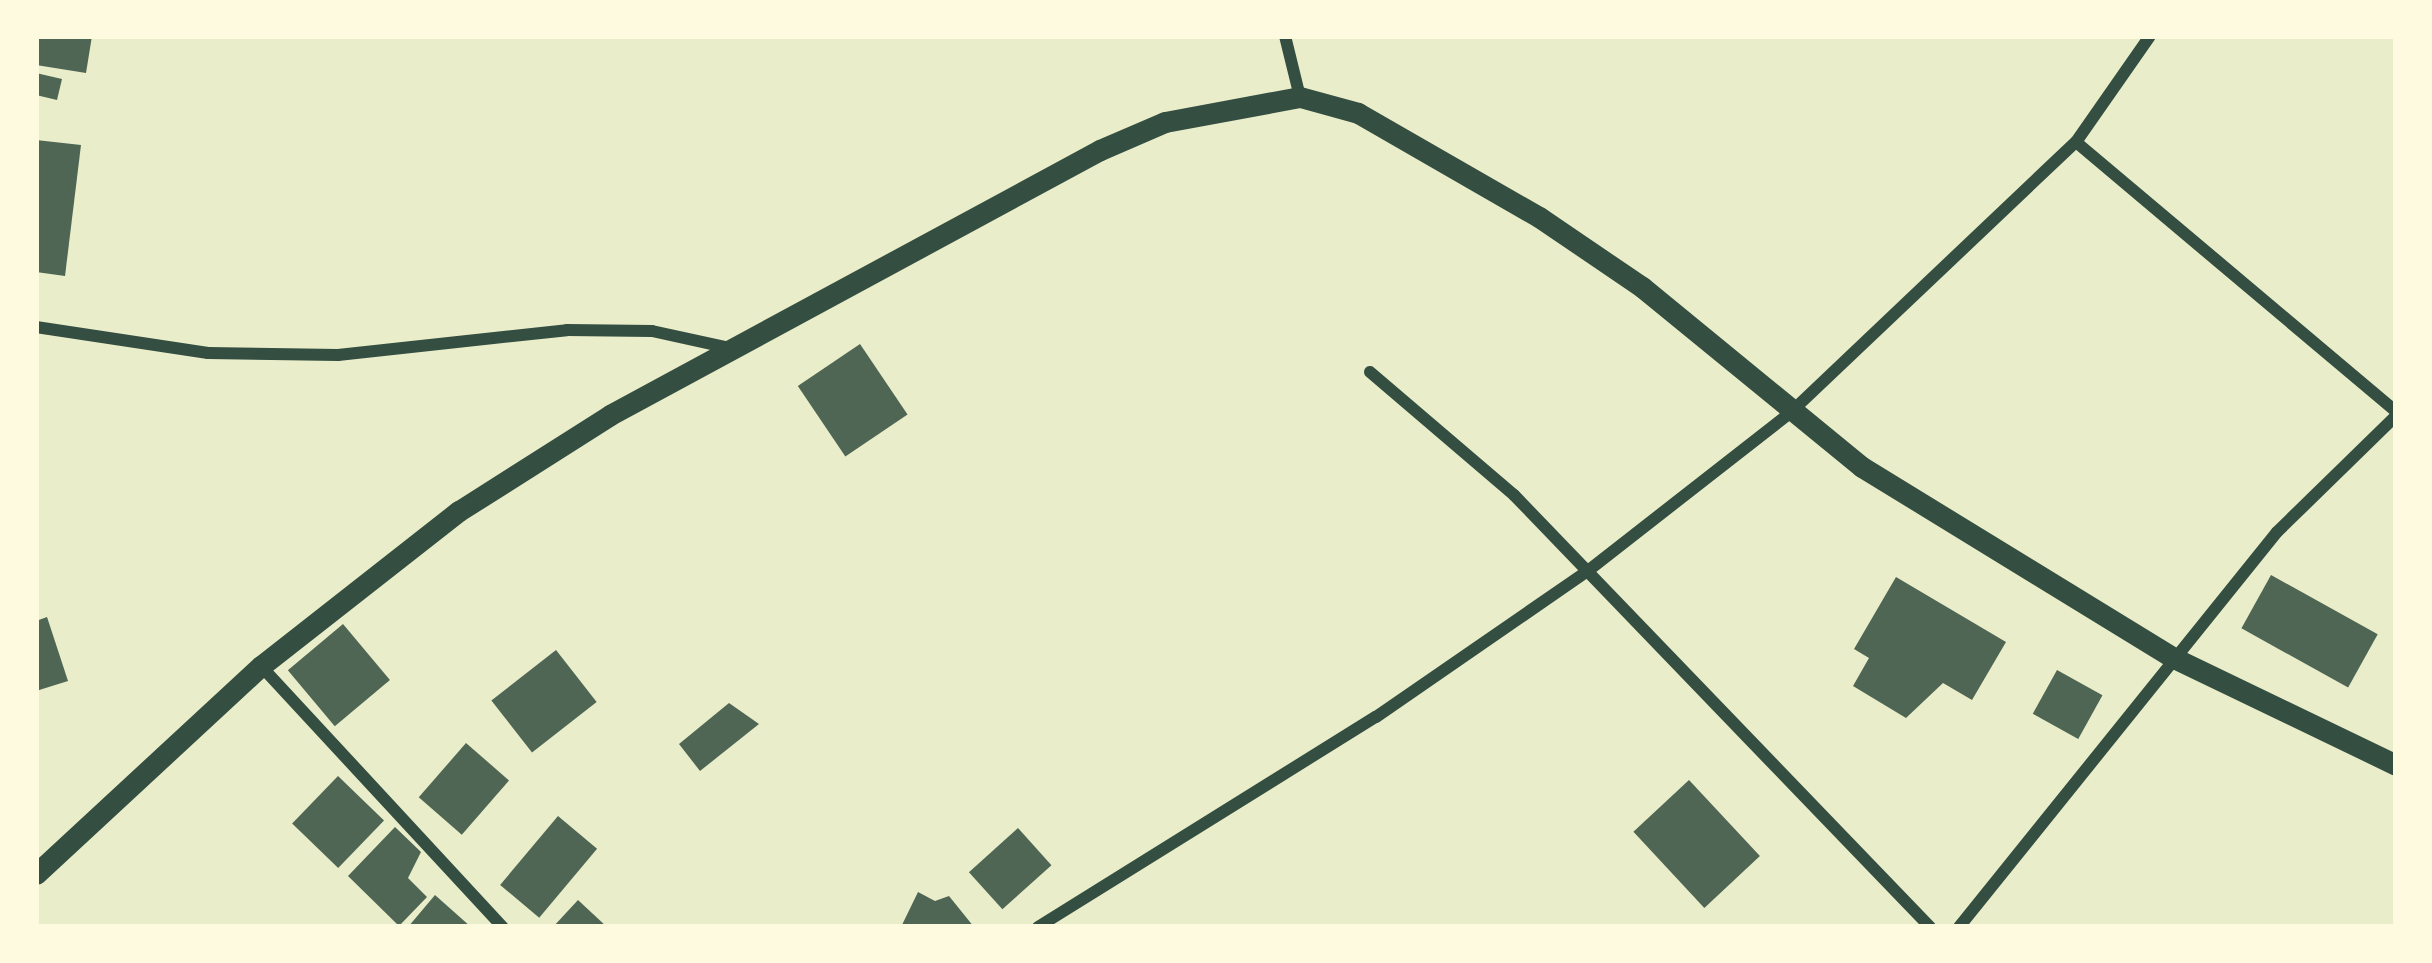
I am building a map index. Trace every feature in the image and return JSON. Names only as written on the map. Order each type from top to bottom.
[{"type":"street","points":[[1285,36],[1300,97]]},
{"type":"street","points":[[1038,927],[1282,779],[1589,570],[1790,413],[2076,142],[2150,36]]},
{"type":"street","points":[[36,874],[261,666],[459,511],[610,416],[1100,150],[1165,122],[1300,97],[1358,113],[1539,217],[1642,287],[1790,413],[1862,467],[2174,658],[2396,765]]},
{"type":"street","points":[[1959,927],[2277,532],[2396,413],[2076,142]]},
{"type":"street","points":[[36,327],[208,353],[338,355],[567,330],[652,331],[736,349]]},
{"type":"street","points":[[1370,372],[1589,570],[1930,927]]},
{"type":"street","points":[[261,666],[502,927]]},
{"type":"building","points":[[36,36],[92,36],[86,73],[36,65]]},
{"type":"building","points":[[36,73],[62,79],[57,100],[36,95]]},
{"type":"building","points":[[36,140],[81,145],[65,276],[36,272]]},
{"type":"building","points":[[860,344],[908,414],[845,456],[798,386]]},
{"type":"building","points":[[2271,575],[2378,634],[2348,687],[2241,628]]},
{"type":"building","points":[[1896,577],[2006,642],[1972,700],[1943,683],[1906,718],[1853,686],[1869,658],[1854,649]]},
{"type":"building","points":[[47,617],[68,681],[36,691],[36,621]]},
{"type":"building","points":[[343,624],[390,680],[335,726],[288,670]]},
{"type":"building","points":[[556,650],[597,702],[532,752],[491,700]]},
{"type":"building","points":[[2057,670],[2102,695],[2078,739],[2033,714]]},
{"type":"building","points":[[729,703],[759,724],[700,771],[679,744]]},
{"type":"building","points":[[466,743],[509,780],[462,835],[419,797]]},
{"type":"building","points":[[338,776],[384,820],[338,868],[292,823]]},
{"type":"building","points":[[1689,780],[1760,856],[1704,908],[1633,832]]},
{"type":"building","points":[[558,816],[597,849],[539,918],[500,885]]},
{"type":"building","points":[[395,827],[421,852],[408,878],[427,897],[399,926],[348,876]]},
{"type":"building","points":[[1018,828],[1051,865],[1002,909],[969,872]]},
{"type":"building","points":[[918,892],[935,901],[949,896],[974,927],[901,927]]},
{"type":"building","points":[[435,895],[471,927],[408,927]]},
{"type":"building","points":[[578,900],[607,927],[553,927]]}]
